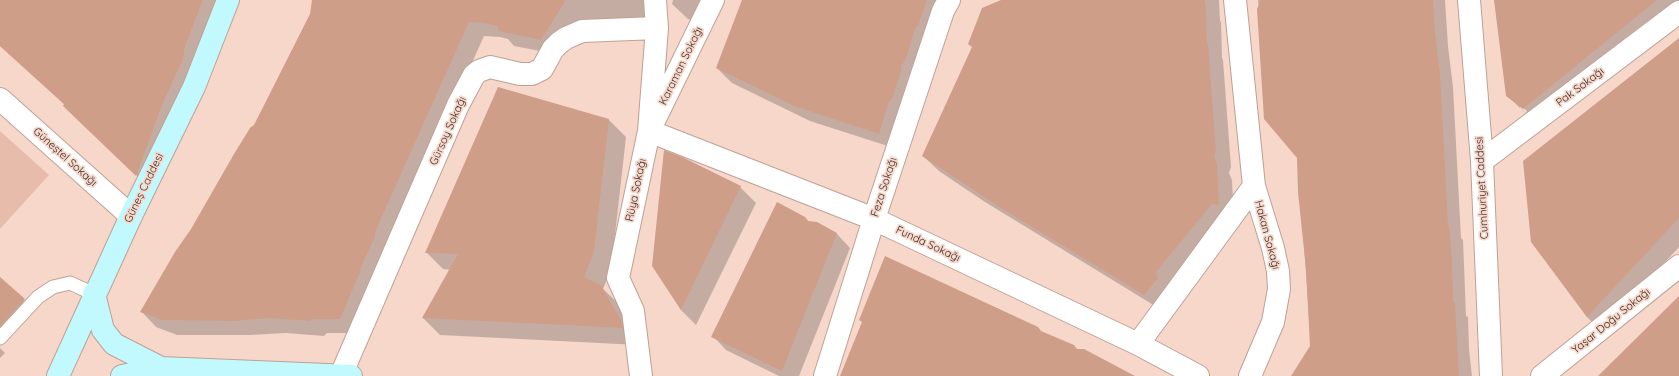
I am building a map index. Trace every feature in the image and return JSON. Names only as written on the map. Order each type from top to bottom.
[{"type":"main road","name":"Güneş Caddesi","points":[[58,376],[94,294],[194,87],[228,0]]},
{"type":"main road","points":[[94,294],[103,330],[114,344],[161,368]]},
{"type":"main road","points":[[122,376],[161,368],[351,376]]},
{"type":"street","name":"Rüya Sokağı","points":[[641,376],[633,311],[618,278],[649,131],[657,28],[655,0]]},
{"type":"street","name":"Karaman Sokağı","points":[[649,131],[713,0]]},
{"type":"street","name":"Feza Sokağı","points":[[825,376],[874,219],[943,11],[949,0]]},
{"type":"street","name":"Hakan Sokağı","points":[[1234,0],[1254,186],[1273,248],[1278,271],[1279,289],[1273,322],[1250,376]]},
{"type":"street","name":"Cumhuriyet Caddesi","points":[[1469,0],[1482,161],[1491,376]]},
{"type":"street","name":"Pak Sokağı","points":[[1482,161],[1679,12]]},
{"type":"street","name":"Gürsoy Sokağı","points":[[341,376],[458,105],[474,75],[479,71],[490,67],[520,74],[532,74],[542,69],[553,49],[559,43],[582,31],[657,28]]},
{"type":"street","name":"Güneştel Sokağı","points":[[0,99],[131,216]]},
{"type":"street","name":"Funda Sokağı","points":[[649,131],[874,219],[1138,344],[1198,376]]},
{"type":"street","name":"Hakan Sokağı","points":[[1138,344],[1254,186]]},
{"type":"street","name":"Yaşar Doğu Sokağı","points":[[1542,376],[1679,266]]},
{"type":"lane","points":[[0,338],[38,297],[53,287],[70,284],[94,294]]},
{"type":"shaded area","points":[[0,131],[49,175],[0,229]]},
{"type":"building","points":[[0,0],[203,0],[185,46],[183,59],[162,105],[136,176],[63,106],[64,104],[0,46]]},
{"type":"building","points":[[312,0],[566,0],[541,40],[499,31],[497,26],[485,23],[469,22],[375,232],[375,237],[360,269],[361,270],[340,319],[312,319],[309,321],[271,318],[235,321],[162,320],[140,312],[175,252],[191,229],[234,154],[250,128],[254,125],[310,14]]},
{"type":"building","points":[[742,0],[927,0],[918,26],[915,28],[906,59],[901,66],[901,72],[892,99],[889,102],[879,134],[794,106],[716,68]]},
{"type":"building","points":[[1001,0],[1205,0],[1207,44],[1216,151],[1214,157],[1217,164],[1219,205],[1212,204],[1156,272],[1158,278],[1144,295],[1001,208],[922,156],[972,47],[968,44],[982,8]]},
{"type":"building","points":[[1261,0],[1433,0],[1440,73],[1448,225],[1452,259],[1453,301],[1455,303],[1459,376],[1291,376],[1310,346],[1306,269],[1298,192],[1297,158],[1264,119],[1257,9]]},
{"type":"building","points":[[1494,0],[1657,0],[1523,109],[1506,96]]},
{"type":"building","points":[[1679,38],[1679,218],[1587,317],[1531,242],[1523,161]]},
{"type":"building","points":[[498,87],[609,119],[594,252],[584,277],[601,285],[621,320],[623,328],[422,318],[458,254],[425,253]]},
{"type":"building","points":[[664,150],[682,157],[741,186],[681,310],[652,266]]},
{"type":"building","points":[[777,202],[805,217],[808,221],[817,222],[837,233],[782,371],[711,337]]},
{"type":"building","points":[[885,256],[1038,327],[1041,331],[1074,345],[1077,349],[1084,349],[1135,376],[840,376],[862,322],[859,320]]},
{"type":"building","points":[[0,277],[25,299],[0,326]]},
{"type":"building","points":[[1679,296],[1679,376],[1598,376]]}]
